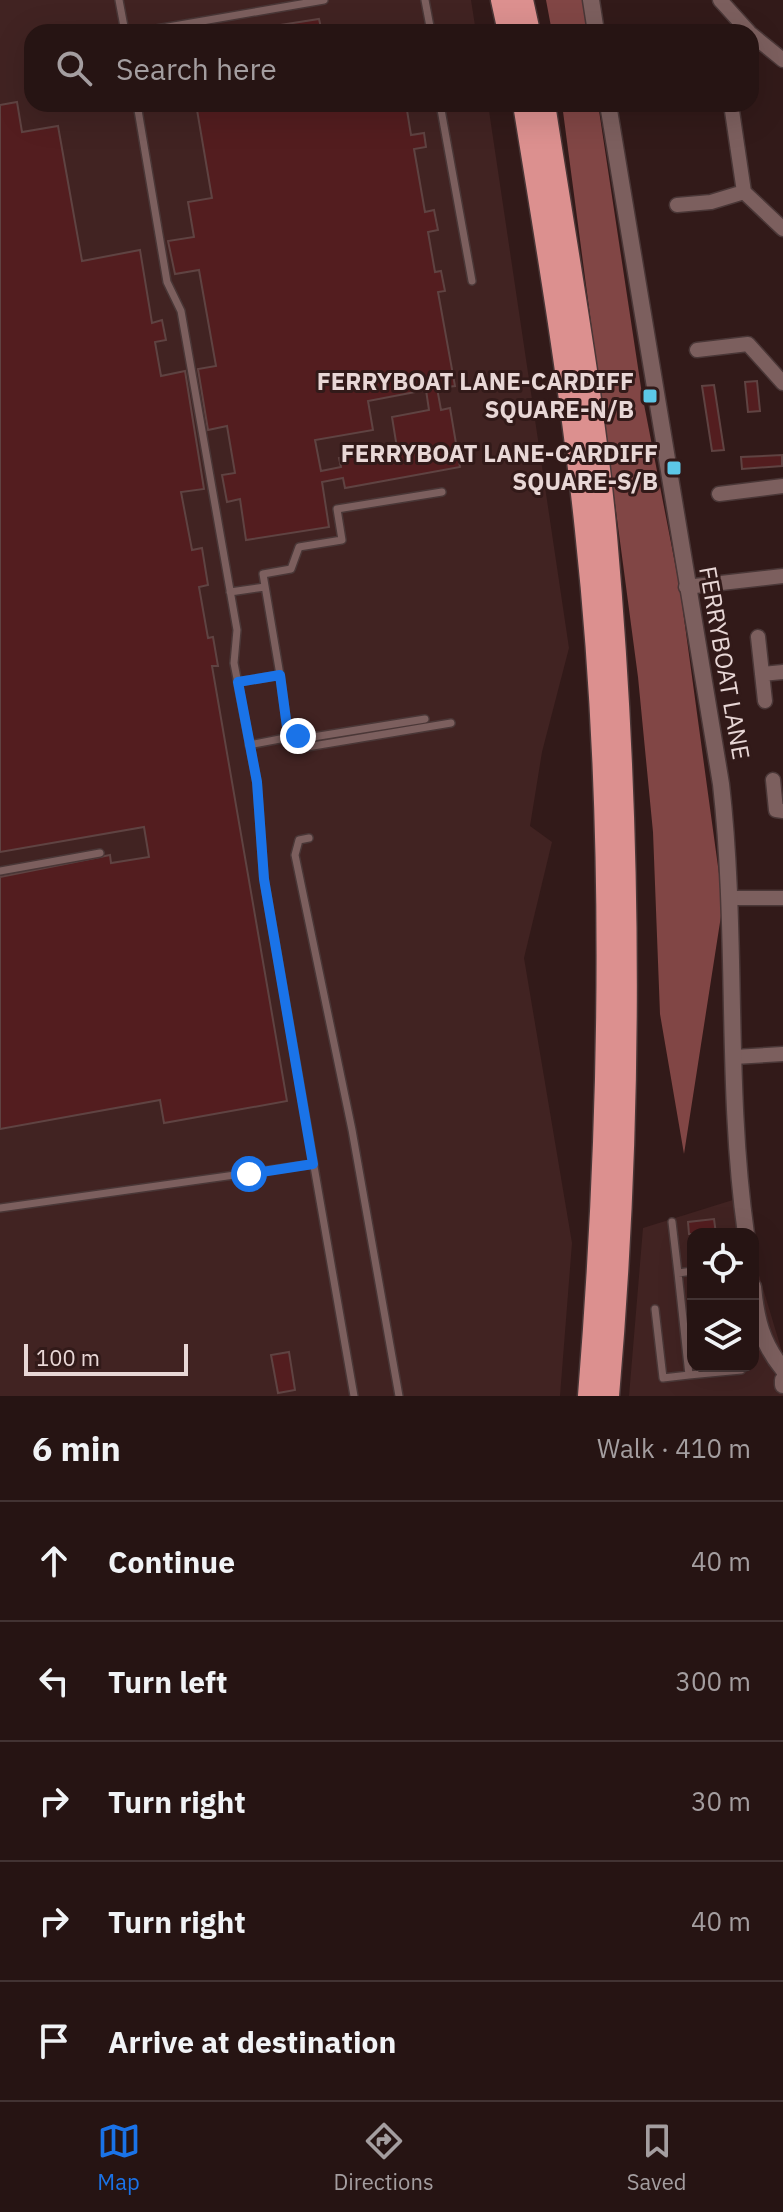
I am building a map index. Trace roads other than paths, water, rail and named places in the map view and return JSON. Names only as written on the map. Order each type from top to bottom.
[{"type":"highway","points":[[502,0],[507,24]]},
{"type":"highway","points":[[522,0],[527,24]]},
{"type":"highway","points":[[525,112],[552,272],[586,531],[601,754],[607,970],[605,1131],[589,1396]]},
{"type":"highway","points":[[545,112],[572,274],[606,534],[616,688],[628,964],[623,1178],[608,1396]]},
{"type":"street","points":[[591,0],[595,24]]},
{"type":"street","points":[[720,0],[743,24]]},
{"type":"street","points":[[759,40],[783,60]]},
{"type":"street","name":"FERRYBOAT LANE","points":[[609,112],[721,784],[731,898],[736,1134],[745,1228]]},
{"type":"street","points":[[732,112],[744,192],[783,229]]},
{"type":"street","points":[[677,205],[711,202],[744,192]]},
{"type":"street","points":[[697,350],[748,344],[783,383]]},
{"type":"street","points":[[719,494],[783,486]]},
{"type":"street","points":[[686,587],[783,576]]},
{"type":"street","points":[[758,637],[765,701]]},
{"type":"street","points":[[762,674],[783,672]]},
{"type":"street","points":[[773,780],[776,810],[783,811]]},
{"type":"street","points":[[731,898],[783,898]]},
{"type":"street","points":[[734,1057],[783,1054]]},
{"type":"street","points":[[754,1300],[767,1350],[783,1369]]},
{"type":"lane","points":[[119,0],[124,24]]},
{"type":"lane","points":[[185,24],[324,0]]},
{"type":"lane","points":[[425,0],[430,24]]},
{"type":"lane","points":[[138,112],[167,282],[181,311],[237,630],[234,663],[260,807],[264,879],[354,1396]]},
{"type":"lane","points":[[441,112],[472,281]]},
{"type":"lane","points":[[425,719],[313,737],[298,736],[287,727],[263,574],[291,569],[299,547],[342,540],[337,509],[442,492]]},
{"type":"lane","points":[[230,592],[265,587]]},
{"type":"lane","points":[[238,682],[280,675]]},
{"type":"lane","points":[[249,745],[280,739],[307,747],[451,723]]},
{"type":"lane","points":[[309,838],[299,840],[295,855],[352,1130],[399,1396]]},
{"type":"lane","points":[[0,871],[100,853]]},
{"type":"lane","points":[[0,1208],[313,1164]]},
{"type":"lane","points":[[672,1222],[689,1375]]},
{"type":"lane","points":[[678,1273],[687,1272]]},
{"type":"lane","points":[[655,1309],[663,1378],[720,1372]]},
{"type":"place","name":"FERRYBOAT LANE-CARDIFF SQUARE-N/B","points":[[650,396]]},
{"type":"place","name":"FERRYBOAT LANE-CARDIFF SQUARE-S/B","points":[[674,468]]}]
